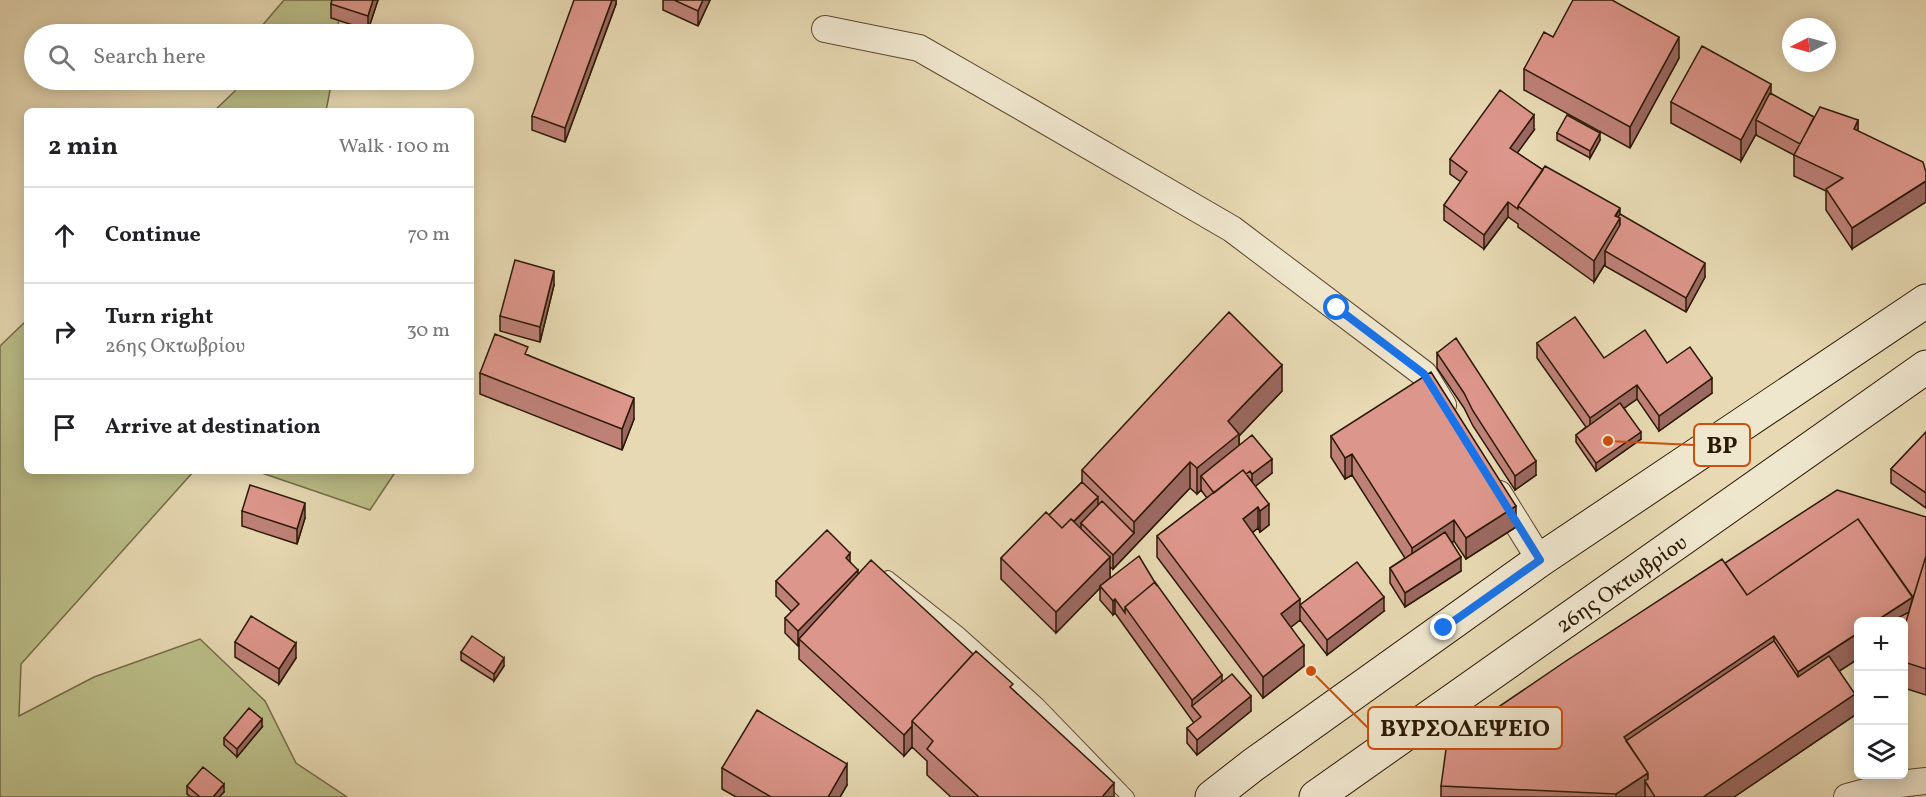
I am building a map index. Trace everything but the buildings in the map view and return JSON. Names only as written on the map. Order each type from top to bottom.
[{"type":"main road","points":[[1212,797],[1253,765],[1540,560],[1926,301]]},
{"type":"main road","name":"26ης Οκτωβρίου","points":[[1316,797],[1926,368]]},
{"type":"street","points":[[825,29],[919,48],[1232,229],[1424,374],[1454,423]]},
{"type":"street","points":[[1485,472],[1540,560]]},
{"type":"street","points":[[1847,797],[1891,785],[1926,781]]},
{"type":"lane","points":[[878,568],[959,633],[1038,704],[1128,797]]},
{"type":"green space","points":[[284,0],[341,0],[338,24],[264,24]]},
{"type":"green space","points":[[330,90],[327,108],[217,108],[235,91]]},
{"type":"green space","points":[[24,323],[24,474],[191,474],[21,664],[19,716],[94,677],[200,639],[265,701],[296,763],[347,797],[0,797],[0,346]]},
{"type":"green space","points":[[265,474],[394,474],[370,510]]},
{"type":"place","name":"BP","points":[[1608,441]]},
{"type":"place","name":"ΒΥΡΣΟΔΕΨΕΙΟ","points":[[1311,671]]},
{"type":"route","points":[[1337,308],[1424,374],[1540,560],[1444,628]]}]
